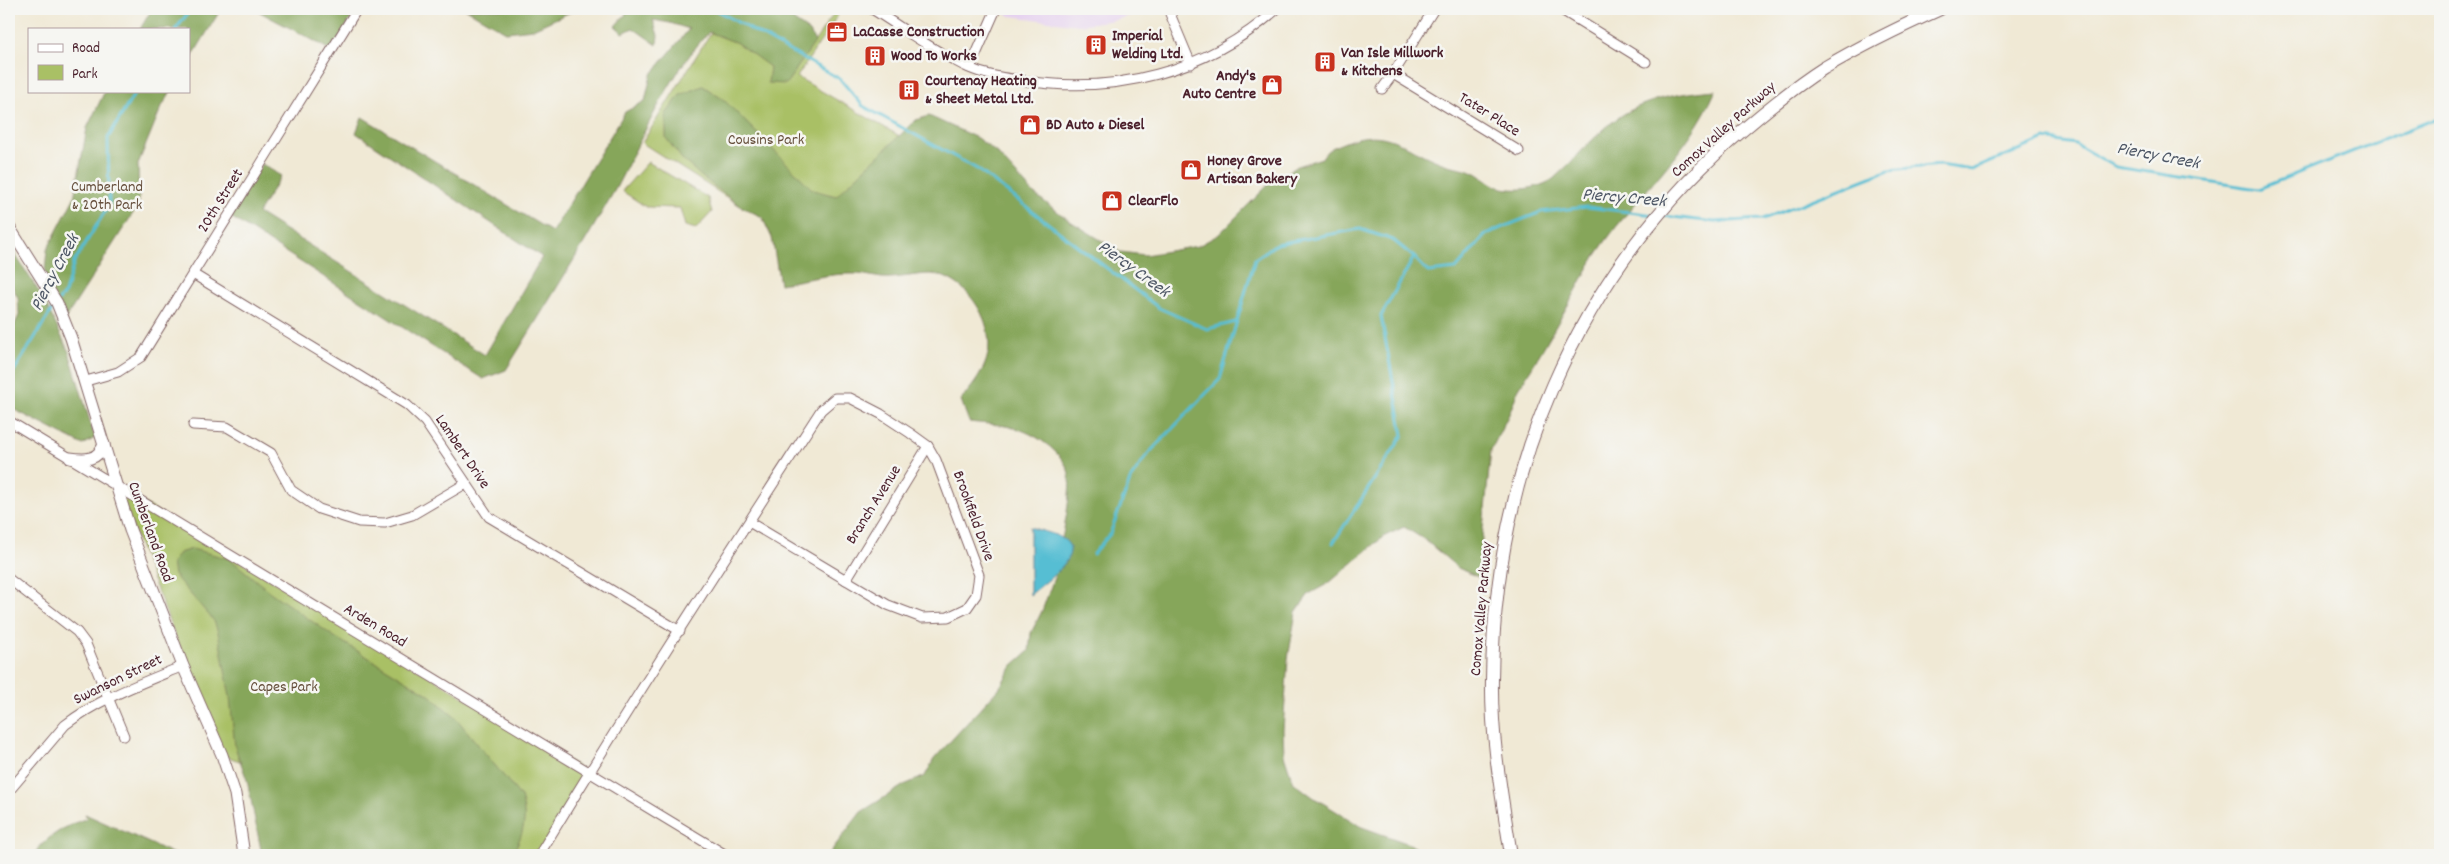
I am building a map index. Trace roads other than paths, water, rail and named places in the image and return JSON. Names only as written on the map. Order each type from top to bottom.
[{"type":"main road","name":"Comox Valley Parkway","points":[[1511,855],[1493,725],[1492,680],[1496,605],[1505,537],[1520,472],[1544,403],[1582,327],[1638,239],[1661,210],[1707,162],[1788,94],[1861,47],[1940,9]]},
{"type":"street","name":"20th Street","points":[[86,381],[118,372],[141,357],[357,9]]},
{"type":"street","points":[[872,9],[970,68],[995,76],[1043,84],[1084,85],[1144,79],[1191,64],[1228,46],[1277,9]]},
{"type":"street","points":[[970,68],[996,9]]},
{"type":"street","points":[[1168,9],[1191,64]]},
{"type":"street","points":[[1382,90],[1434,9]]},
{"type":"street","points":[[1560,9],[1646,62]]},
{"type":"street","name":"Tater Place","points":[[1393,74],[1519,151]]},
{"type":"street","name":"Cumberland Road","points":[[9,227],[57,302],[86,381],[130,530],[182,666],[222,755],[235,794],[244,855]]},
{"type":"street","name":"Lambert Drive","points":[[193,274],[407,405],[425,422],[489,517],[680,631]]},
{"type":"street","name":"Brookfield Drive","points":[[540,855],[589,773],[749,522],[821,410],[835,398],[850,398],[858,402],[881,414],[928,446],[936,460],[975,562],[979,575],[976,595],[967,608],[948,618],[922,618],[888,605],[749,522]]},
{"type":"street","name":"Arden Road","points":[[9,421],[726,855]]},
{"type":"street","points":[[193,425],[227,427],[271,454],[291,490],[319,509],[359,522],[385,523],[412,515],[465,484]]},
{"type":"street","points":[[70,458],[93,458],[101,453],[104,444]]},
{"type":"street","name":"Branch Avenue","points":[[846,580],[928,446]]},
{"type":"street","points":[[9,579],[77,632],[86,644],[124,736]]},
{"type":"street","name":"Swanson Street","points":[[9,791],[65,725],[108,698],[182,666]]},
{"type":"water","points":[[1030,527],[1064,539],[1070,548],[1069,556],[1065,563],[1030,595]]},
{"type":"waterway","name":"Piercy Creek","points":[[177,28],[191,9]]},
{"type":"waterway","name":"Piercy Creek","points":[[714,9],[840,79],[863,106],[977,169],[1159,308],[1207,329],[1236,322]]},
{"type":"waterway","name":"Piercy Creek","points":[[59,300],[65,293],[74,262],[109,205],[108,138],[135,92]]},
{"type":"waterway","name":"Piercy Creek","points":[[1664,216],[1714,222],[1763,219],[1889,170],[1940,165],[1972,170],[2045,139],[2075,144],[2116,167],[2258,189],[2440,117]]},
{"type":"waterway","name":"Piercy Creek","points":[[1093,554],[1110,534],[1131,478],[1148,454],[1220,379],[1255,259],[1276,244],[1360,229],[1393,240],[1414,257],[1428,272],[1456,269],[1486,234],[1541,212],[1587,207],[1655,215]]},
{"type":"waterway","points":[[1333,543],[1403,435],[1381,316],[1414,257]]},
{"type":"waterway","name":"Piercy Creek","points":[[9,379],[55,305]]},
{"type":"place","name":"LaCasse Construction","points":[[837,32]]},
{"type":"place","name":"Imperial Welding Ltd.","points":[[1096,45]]},
{"type":"place","name":"Wood To Works","points":[[875,56]]},
{"type":"place","name":"Van Isle Millwork & Kitchens","points":[[1325,62]]},
{"type":"place","name":"Andy's Auto Centre","points":[[1272,85]]},
{"type":"place","name":"Courtenay Heating & Sheet Metal Ltd.","points":[[909,90]]},
{"type":"place","name":"BD Auto & Diesel","points":[[1030,125]]},
{"type":"place","name":"Honey Grove Artisan Bakery","points":[[1191,170]]},
{"type":"place","name":"ClearFlo","points":[[1112,201]]},
{"type":"park label","name":"Cousins Park","points":[[766,140]]},
{"type":"park label","name":"Cumberland & 20th Park","points":[[107,196]]},
{"type":"park label","name":"Capes Park","points":[[284,687]]}]
